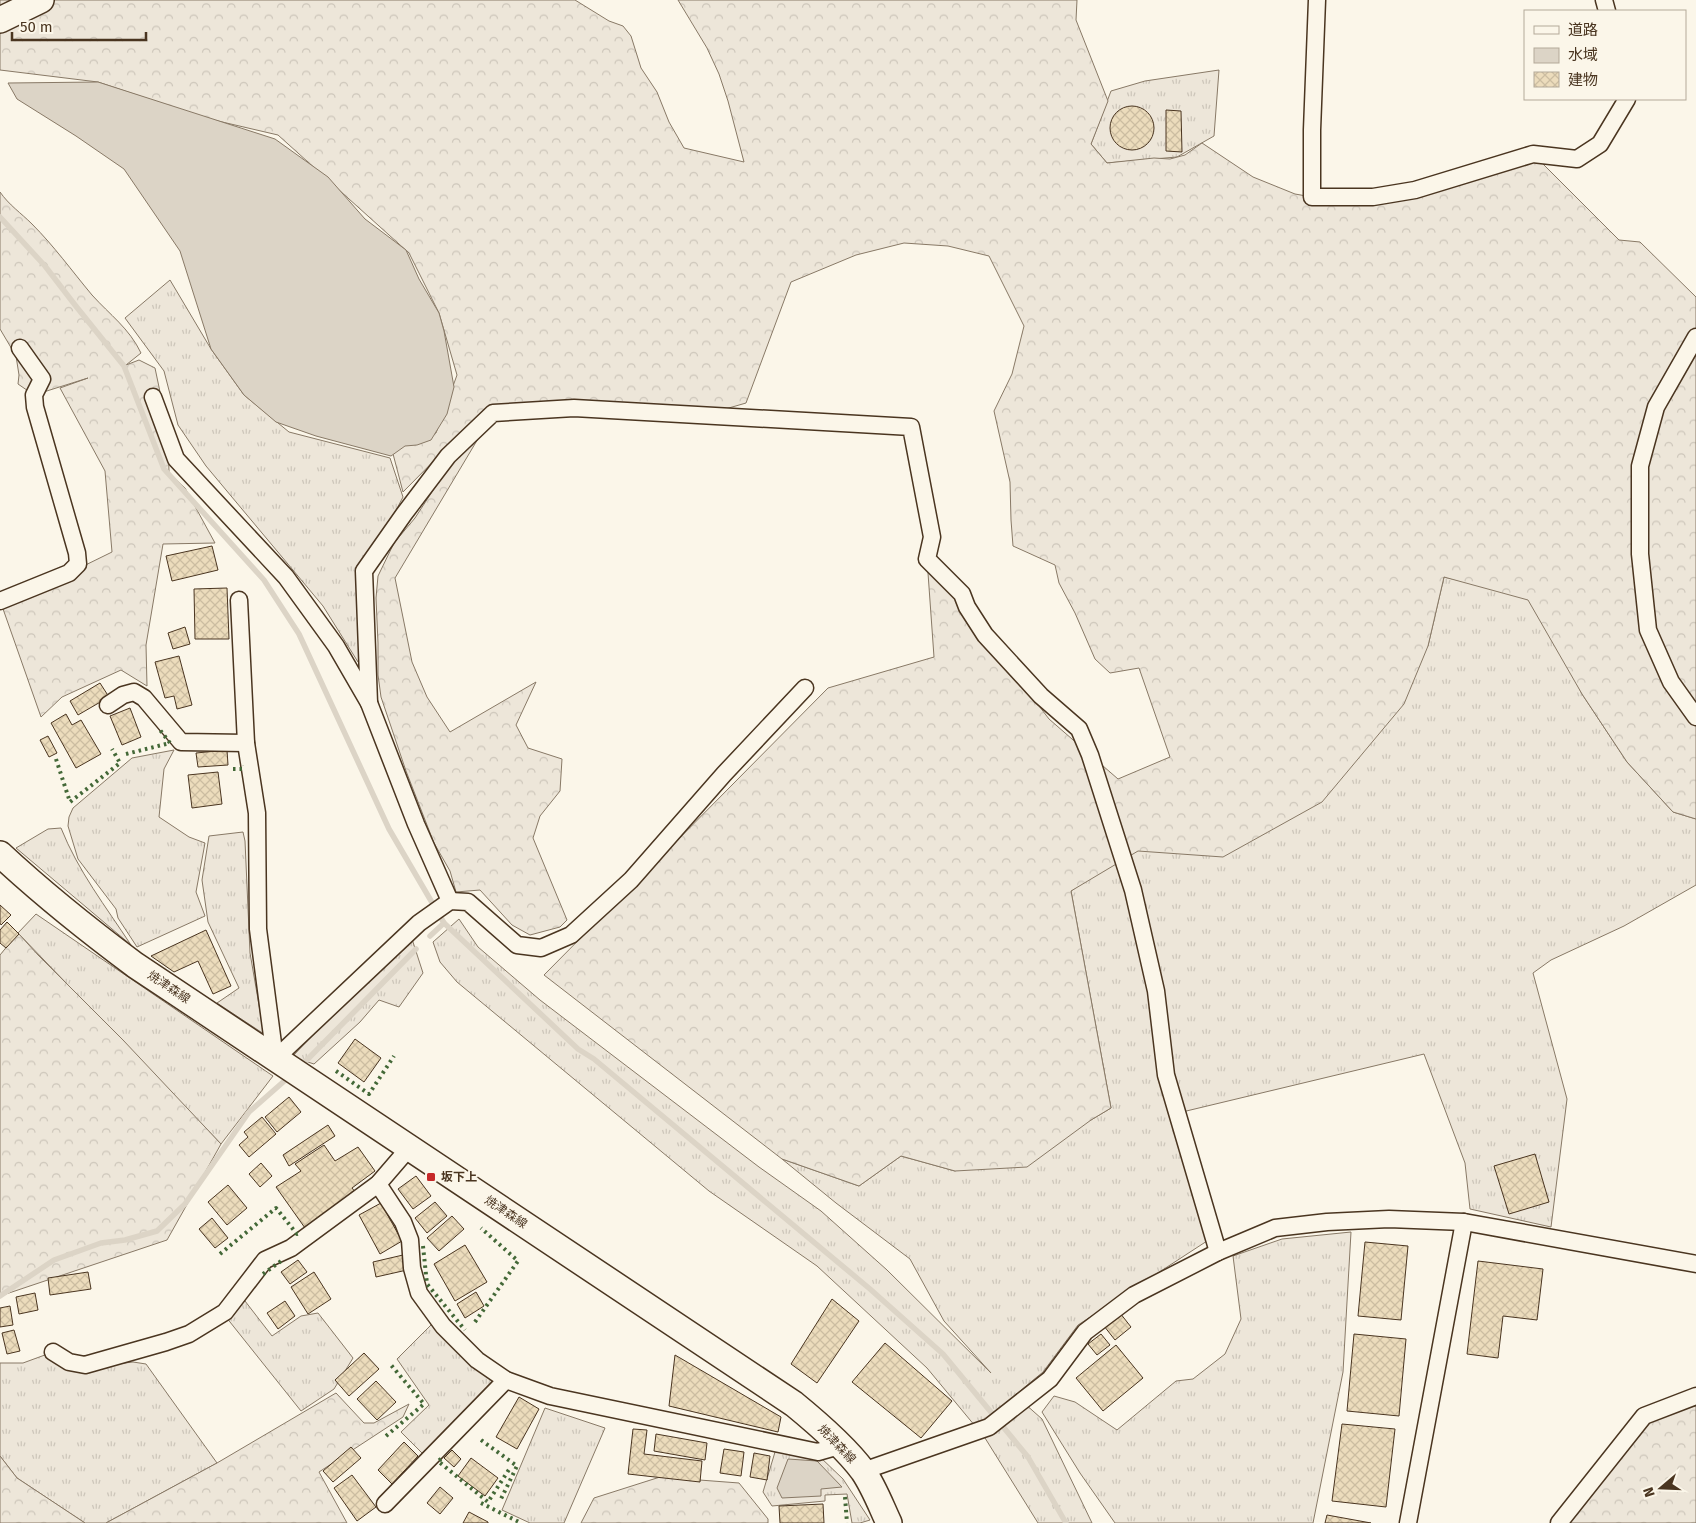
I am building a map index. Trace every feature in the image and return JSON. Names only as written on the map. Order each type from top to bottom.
[{"type":"main road","points":[[0,20],[41,0]]},
{"type":"main road","name":"焼津森線","points":[[0,854],[46,896],[135,965],[794,1404],[819,1424],[863,1471],[889,1523]]},
{"type":"street","points":[[1317,0],[1312,130],[1312,197],[1374,197],[1415,190],[1533,154],[1577,159],[1600,144],[1626,100]]},
{"type":"street","points":[[1696,337],[1656,407],[1640,466],[1640,554],[1648,630],[1672,682],[1696,717]]},
{"type":"street","points":[[0,601],[69,573],[78,564],[78,553],[34,407],[34,395],[42,379],[20,348]]},
{"type":"street","points":[[153,397],[176,459],[286,577],[336,646],[369,702],[447,903]]},
{"type":"street","points":[[369,702],[364,571],[448,456],[493,413],[574,408],[911,427],[932,538],[927,560],[962,594],[967,607],[985,635],[1041,696],[1079,729],[1090,755],[1133,890],[1156,991],[1166,1075],[1218,1252]]},
{"type":"street","points":[[239,600],[246,743],[257,813],[258,929],[280,1062]]},
{"type":"street","points":[[280,1062],[419,923],[447,903],[468,902],[517,946],[541,948],[570,935],[631,880],[724,774],[805,688]]},
{"type":"street","points":[[108,706],[123,694],[134,692],[144,698],[181,742],[246,743]]},
{"type":"street","points":[[53,1352],[69,1362],[85,1365],[189,1334],[225,1312],[265,1260],[291,1248],[378,1184],[409,1148]]},
{"type":"street","points":[[378,1184],[403,1222],[410,1240],[412,1268],[419,1293],[443,1326],[477,1360],[506,1380],[550,1396],[818,1452],[839,1446]]},
{"type":"street","points":[[863,1471],[989,1427],[1050,1379],[1085,1332],[1134,1295],[1218,1252],[1275,1228],[1327,1222],[1389,1219],[1464,1222],[1696,1264]]},
{"type":"street","points":[[1408,1523],[1464,1222]]},
{"type":"street","points":[[385,1504],[506,1380]]},
{"type":"street","points":[[1559,1523],[1644,1416],[1696,1396]]},
{"type":"green space","points":[[0,0],[575,0],[609,21],[623,26],[631,36],[641,68],[657,92],[669,122],[684,148],[744,162],[719,74],[707,48],[678,0],[1077,0],[1076,20],[1108,101],[1091,144],[1107,163],[1154,158],[1170,159],[1185,155],[1202,143],[1253,177],[1295,194],[1312,197],[1415,190],[1533,154],[1619,240],[1640,242],[1696,297],[1696,819],[1673,812],[1627,762],[1582,694],[1528,600],[1444,577],[1428,646],[1404,704],[1322,802],[1223,857],[1138,851],[1071,891],[1111,1108],[1091,1120],[1027,1167],[955,1171],[901,1156],[859,1186],[782,1159],[544,975],[828,688],[934,657],[927,559],[1049,719],[1118,779],[1170,757],[1139,668],[1110,673],[1095,659],[1075,613],[1059,583],[1055,565],[1013,546],[1010,482],[994,411],[1012,374],[1024,326],[989,256],[948,246],[904,243],[856,255],[791,282],[746,403],[708,414],[612,410],[484,410],[403,492],[392,450],[436,433],[457,375],[439,313],[409,253],[278,135],[205,118],[98,82],[0,70]]},
{"type":"green space","points":[[1219,70],[1214,136],[1177,157],[1107,163],[1091,144],[1111,91],[1145,81]]},
{"type":"green space","points":[[0,192],[40,232],[92,295],[131,336],[141,353],[126,365],[139,360],[155,368],[168,430],[169,473],[185,488],[215,543],[163,544],[146,645],[147,686],[121,670],[62,697],[41,717],[2,606],[112,552],[105,471],[60,388],[88,378],[34,395],[18,384],[19,375],[16,356],[0,329]]},
{"type":"green space","points":[[170,280],[211,349],[244,395],[289,432],[390,458],[403,497],[364,571],[367,609],[358,662],[323,606],[206,466],[178,425],[164,371],[125,318]]},
{"type":"green space","points":[[491,417],[395,578],[412,662],[427,697],[450,732],[536,682],[516,725],[528,748],[562,759],[560,791],[540,816],[533,838],[567,920],[560,927],[530,935],[512,925],[480,890],[456,892],[450,871],[434,843],[406,771],[381,697],[378,675],[376,598],[378,576],[394,543],[415,518],[461,443]]},
{"type":"green space","points":[[1444,577],[1536,598],[1582,694],[1627,762],[1673,812],[1696,819],[1696,885],[1624,926],[1551,960],[1533,973],[1567,1099],[1551,1227],[1470,1209],[1465,1163],[1424,1054],[1178,1113],[1207,1241],[1078,1325],[1043,1372],[1015,1395],[1042,1419],[1092,1523],[1038,1523],[985,1438],[927,1368],[817,1266],[709,1191],[457,982],[440,962],[433,942],[459,919],[478,947],[540,1000],[759,1167],[821,1211],[887,1270],[991,1373],[944,1321],[910,1259],[782,1159],[859,1186],[901,1156],[955,1171],[1091,1120],[1111,1108],[1071,891],[1428,646]]},
{"type":"green space","points":[[174,750],[164,769],[159,817],[189,837],[205,843],[196,892],[205,916],[137,947],[118,918],[116,909],[78,859],[68,826],[69,817],[73,808],[132,758]]},
{"type":"green space","points":[[61,828],[84,874],[131,945],[16,848],[48,829]]},
{"type":"green space","points":[[243,832],[250,953],[264,1034],[217,1003],[239,988],[208,922],[202,880],[209,836]]},
{"type":"green space","points":[[36,914],[273,1076],[221,1144],[18,933]]},
{"type":"green space","points":[[18,933],[221,1144],[167,1240],[0,1296],[0,955]]},
{"type":"green space","points":[[412,939],[423,973],[399,1007],[379,1000],[360,1022],[314,1064],[292,1057],[330,1017]]},
{"type":"green space","points":[[1351,1232],[1343,1372],[1313,1523],[1115,1523],[1080,1473],[1042,1412],[1054,1396],[1075,1402],[1117,1430],[1176,1381],[1193,1379],[1225,1354],[1241,1319],[1233,1256],[1282,1239]]},
{"type":"green space","points":[[245,1301],[272,1336],[301,1316],[318,1313],[353,1358],[334,1389],[301,1411],[226,1317]]},
{"type":"green space","points":[[432,1324],[496,1381],[422,1453],[401,1432],[429,1405],[397,1359]]},
{"type":"green space","points":[[53,1352],[83,1368],[133,1362],[146,1364],[217,1463],[106,1523],[85,1523],[17,1478],[0,1456],[0,1363],[23,1363]]},
{"type":"green space","points":[[336,1393],[364,1423],[374,1423],[409,1404],[403,1417],[319,1472],[347,1523],[106,1523],[217,1463]]},
{"type":"green space","points":[[1696,1406],[1696,1523],[1566,1523],[1650,1420],[1684,1408]]},
{"type":"green space","points":[[545,1408],[605,1428],[564,1523],[530,1523],[502,1510]]},
{"type":"green space","points":[[775,1452],[819,1456],[843,1479],[870,1520],[852,1523],[847,1494],[825,1495],[825,1501],[772,1506],[763,1492]]},
{"type":"green space","points":[[0,1456],[17,1478],[85,1523],[0,1523]]},
{"type":"green space","points":[[660,1477],[739,1483],[768,1519],[768,1523],[581,1523],[594,1498]]},
{"type":"water","points":[[98,82],[275,139],[328,177],[365,219],[406,250],[419,279],[439,313],[454,387],[447,414],[431,440],[417,445],[405,446],[391,456],[316,436],[276,422],[244,395],[211,349],[180,251],[124,169],[17,99],[8,83]]},
{"type":"water","points":[[788,1459],[817,1461],[842,1487],[821,1489],[821,1496],[782,1498],[777,1488]]},
{"type":"building","points":[[1132,106],[1144,110],[1150,116],[1154,128],[1150,140],[1144,146],[1132,150],[1120,146],[1114,140],[1110,128],[1114,116],[1120,110]]},
{"type":"building","points":[[1166,110],[1181,111],[1182,152],[1166,151]]},
{"type":"building","points":[[212,546],[218,570],[172,581],[166,556]]},
{"type":"building","points":[[227,588],[229,639],[195,639],[194,589]]},
{"type":"building","points":[[185,627],[190,644],[173,649],[168,633]]},
{"type":"building","points":[[179,656],[192,705],[177,709],[174,696],[165,698],[155,662]]},
{"type":"building","points":[[100,683],[109,697],[78,715],[70,701]]},
{"type":"building","points":[[130,708],[141,737],[122,745],[110,716]]},
{"type":"building","points":[[66,714],[72,725],[81,720],[101,754],[76,768],[51,723]]},
{"type":"building","points":[[48,736],[57,753],[49,757],[40,740]]},
{"type":"building","points":[[227,750],[228,765],[198,767],[196,753]]},
{"type":"building","points":[[218,772],[222,804],[192,808],[188,775]]},
{"type":"building","points":[[0,905],[11,915],[1,925],[0,923]]},
{"type":"building","points":[[7,922],[19,934],[6,948],[0,943],[0,930]]},
{"type":"building","points":[[206,930],[231,986],[213,994],[198,961],[174,972],[151,956]]},
{"type":"building","points":[[355,1039],[381,1058],[364,1082],[338,1063]]},
{"type":"building","points":[[289,1097],[301,1112],[277,1132],[265,1117]]},
{"type":"building","points":[[262,1117],[276,1134],[249,1157],[239,1145],[248,1137],[244,1132]]},
{"type":"building","points":[[328,1125],[335,1136],[289,1166],[283,1155]]},
{"type":"building","points":[[324,1145],[335,1161],[358,1147],[375,1171],[352,1188],[356,1193],[305,1228],[276,1187],[301,1171],[295,1164]]},
{"type":"building","points":[[1535,1154],[1549,1202],[1509,1214],[1494,1166]]},
{"type":"building","points":[[261,1163],[272,1176],[260,1187],[249,1174]]},
{"type":"building","points":[[416,1176],[431,1196],[413,1209],[398,1189]]},
{"type":"building","points":[[228,1185],[247,1208],[227,1225],[208,1202]]},
{"type":"building","points":[[435,1202],[447,1216],[427,1233],[415,1218]]},
{"type":"building","points":[[381,1203],[402,1241],[380,1254],[359,1215]]},
{"type":"building","points":[[452,1216],[464,1229],[439,1251],[427,1238]]},
{"type":"building","points":[[212,1218],[228,1238],[215,1248],[199,1229]]},
{"type":"building","points":[[1365,1242],[1408,1246],[1401,1320],[1358,1316]]},
{"type":"building","points":[[465,1245],[487,1282],[455,1301],[434,1264]]},
{"type":"building","points":[[403,1255],[407,1270],[376,1277],[373,1262]]},
{"type":"building","points":[[298,1260],[307,1272],[290,1284],[281,1272]]},
{"type":"building","points":[[1478,1261],[1543,1269],[1537,1320],[1503,1316],[1498,1358],[1467,1354]]},
{"type":"building","points":[[88,1272],[91,1289],[50,1295],[48,1278]]},
{"type":"building","points":[[314,1272],[331,1299],[308,1314],[291,1287]]},
{"type":"building","points":[[476,1292],[484,1306],[465,1318],[457,1304]]},
{"type":"building","points":[[35,1293],[38,1310],[19,1314],[16,1297]]},
{"type":"building","points":[[832,1299],[859,1321],[817,1383],[791,1364]]},
{"type":"building","points":[[285,1301],[295,1316],[278,1329],[267,1313]]},
{"type":"building","points":[[10,1306],[13,1325],[0,1327],[0,1308]]},
{"type":"building","points":[[1120,1313],[1131,1327],[1115,1340],[1104,1326]]},
{"type":"building","points":[[14,1330],[20,1351],[7,1354],[2,1333]]},
{"type":"building","points":[[1101,1334],[1110,1345],[1097,1355],[1088,1344]]},
{"type":"building","points":[[1354,1334],[1406,1339],[1399,1416],[1347,1411]]},
{"type":"building","points":[[885,1343],[952,1401],[921,1438],[852,1382]]},
{"type":"building","points":[[1116,1345],[1143,1378],[1103,1411],[1076,1378]]},
{"type":"building","points":[[364,1353],[379,1369],[349,1396],[335,1380]]},
{"type":"building","points":[[675,1355],[781,1417],[778,1432],[669,1406]]},
{"type":"building","points":[[376,1381],[396,1402],[377,1420],[357,1399]]},
{"type":"building","points":[[519,1397],[539,1409],[517,1449],[496,1437]]},
{"type":"building","points":[[1342,1424],[1395,1429],[1386,1507],[1332,1501]]},
{"type":"building","points":[[633,1429],[647,1430],[644,1454],[702,1461],[700,1482],[628,1474]]},
{"type":"building","points":[[656,1434],[707,1443],[705,1460],[654,1451]]},
{"type":"building","points":[[404,1442],[418,1456],[392,1484],[378,1470]]},
{"type":"building","points":[[351,1447],[361,1458],[333,1482],[323,1471]]},
{"type":"building","points":[[724,1449],[744,1452],[741,1476],[720,1473]]},
{"type":"building","points":[[452,1450],[461,1459],[454,1467],[444,1458]]},
{"type":"building","points":[[754,1453],[770,1456],[767,1480],[750,1477]]},
{"type":"building","points":[[471,1458],[498,1478],[485,1496],[458,1476]]},
{"type":"building","points":[[352,1475],[376,1507],[357,1521],[334,1488]]},
{"type":"building","points":[[440,1487],[453,1498],[440,1514],[427,1503]]},
{"type":"building","points":[[823,1504],[824,1523],[780,1523],[779,1506]]},
{"type":"building","points":[[469,1512],[488,1522],[488,1523],[463,1523]]},
{"type":"building","points":[[1327,1515],[1371,1523],[1325,1523]]},
{"type":"waterway","points":[[0,217],[45,266],[124,366],[164,469],[264,580],[299,634],[389,829],[444,923],[578,1049],[594,1059],[870,1289],[943,1354],[1028,1457],[1066,1523]]},
{"type":"waterway","points":[[430,936],[444,923]]},
{"type":"waterway","points":[[299,1068],[416,949]]},
{"type":"waterway","points":[[0,1296],[54,1260],[101,1243],[125,1240],[157,1231],[185,1204],[249,1112],[290,1076]]},
{"type":"hedge","points":[[126,754],[170,743],[160,730]]},
{"type":"hedge","points":[[56,759],[70,802],[120,763],[112,749]]},
{"type":"hedge","points":[[233,769],[243,769],[242,766]]},
{"type":"hedge","points":[[336,1071],[369,1094],[394,1056]]},
{"type":"hedge","points":[[220,1254],[276,1208],[297,1234],[301,1232]]},
{"type":"hedge","points":[[475,1322],[518,1261],[481,1228]]},
{"type":"hedge","points":[[423,1246],[427,1284],[465,1330]]},
{"type":"hedge","points":[[263,1274],[284,1259]]},
{"type":"hedge","points":[[386,1436],[424,1404],[391,1365]]},
{"type":"hedge","points":[[481,1440],[517,1466],[500,1501]]},
{"type":"hedge","points":[[441,1459],[438,1461],[488,1502],[510,1468]]},
{"type":"hedge","points":[[845,1497],[847,1523]]},
{"type":"hedge","points":[[481,1503],[521,1523]]},
{"type":"place","name":"坂下上","points":[[431,1177]]}]
